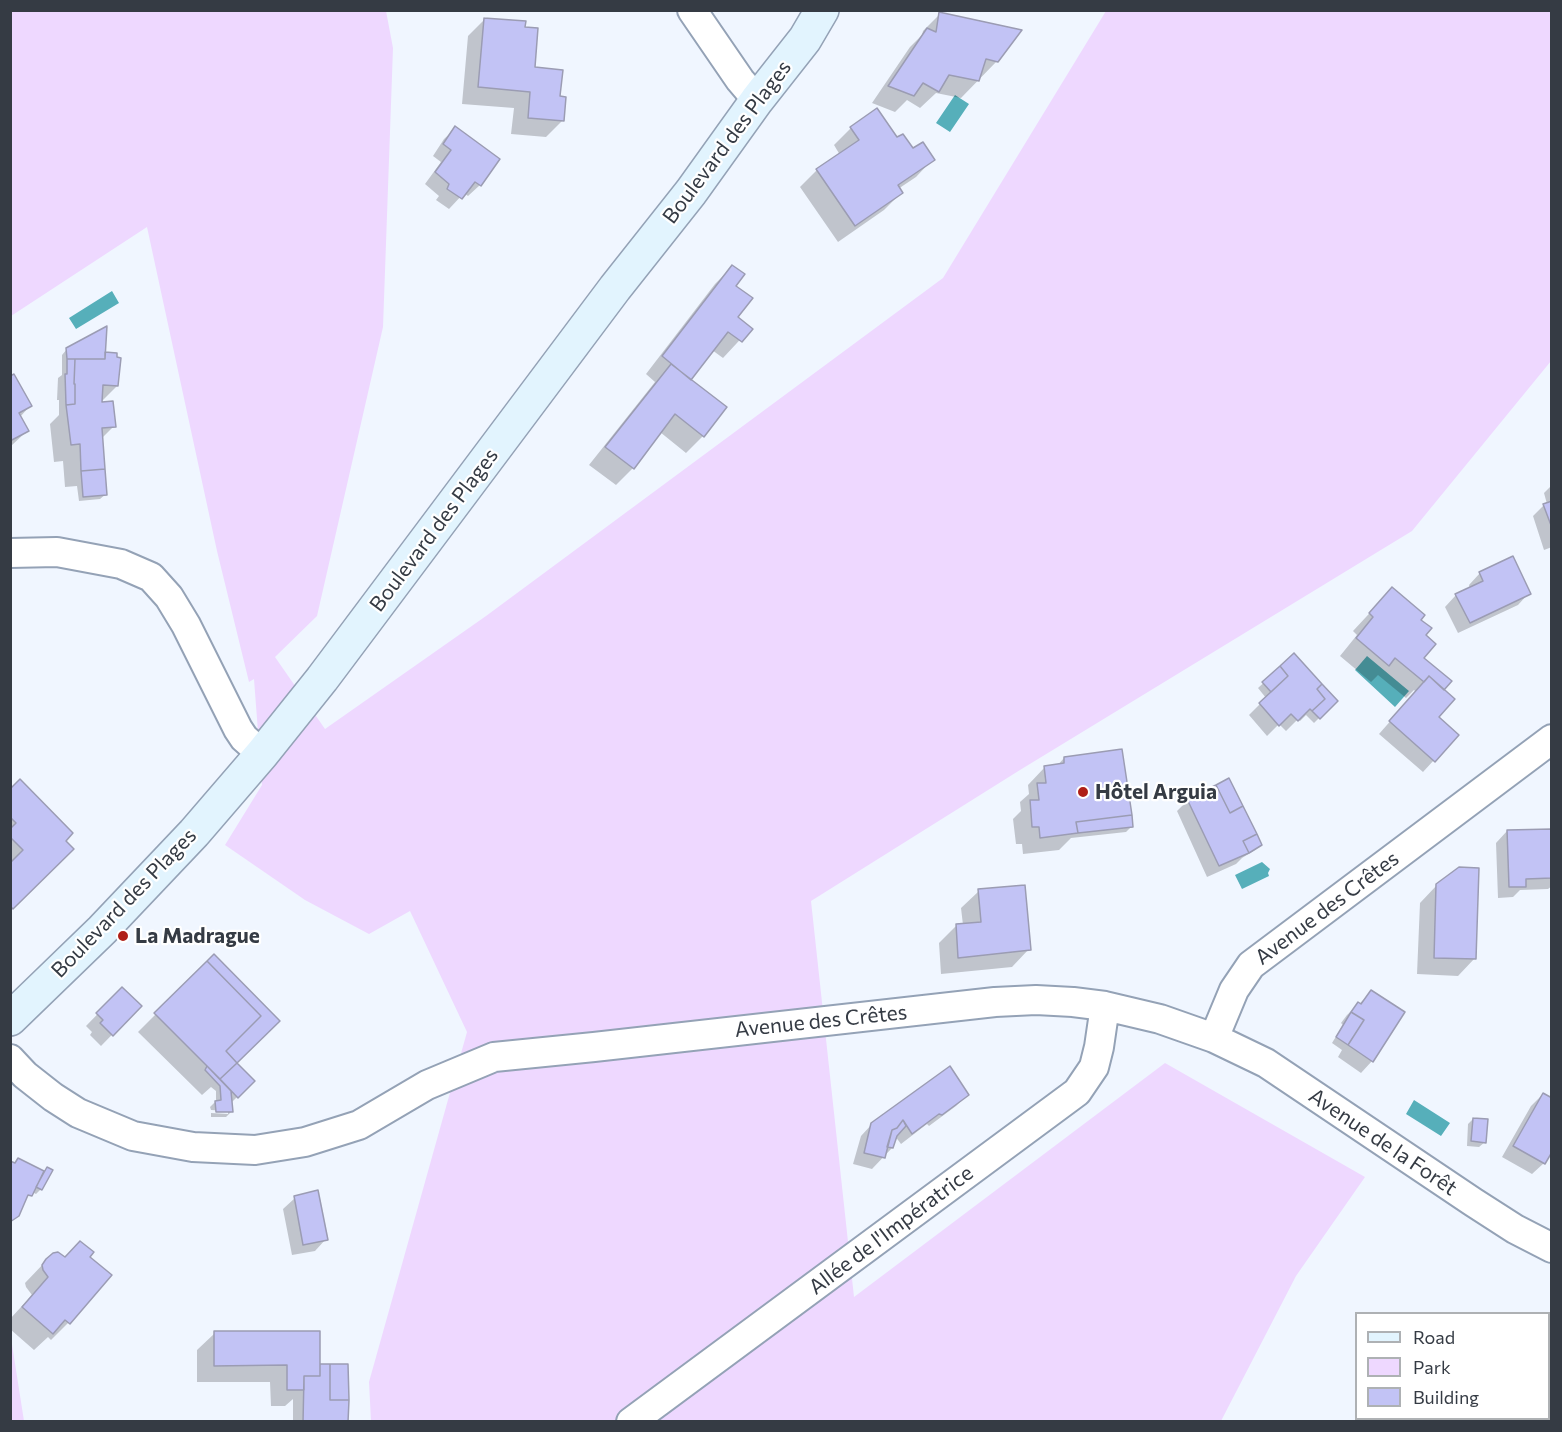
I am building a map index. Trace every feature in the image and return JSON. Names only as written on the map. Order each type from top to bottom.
[{"type":"main road","name":"Boulevard des Plages","points":[[10,1019],[102,930],[194,833],[262,754],[322,679],[608,298],[691,192],[805,39],[822,10]]},
{"type":"street","points":[[692,10],[740,80],[758,100]]},
{"type":"street","points":[[10,553],[57,552],[121,564],[151,577],[169,597],[186,625],[238,729],[244,738],[262,754]]},
{"type":"street","name":"Avenue des Crêtes","points":[[10,1059],[25,1076],[78,1113],[133,1136],[193,1147],[255,1150],[305,1142],[358,1125],[427,1085],[494,1057],[996,1002],[1036,1000],[1105,1006],[1161,1019],[1214,1038],[1233,990],[1251,965],[1551,739]]},
{"type":"street","name":"Allée de l'Impératrice","points":[[631,1422],[1077,1092],[1094,1067],[1105,1006]]},
{"type":"street","name":"Avenue de la Forêt","points":[[1214,1038],[1266,1063],[1473,1202],[1515,1229],[1551,1248]]},
{"type":"green space","points":[[11,11],[386,11],[393,48],[383,327],[317,616],[275,657],[325,729],[486,616],[943,278],[1106,11],[1551,11],[1551,361],[1412,531],[1020,770],[811,901],[854,1297],[1165,1063],[1365,1177],[1296,1276],[1221,1421],[371,1421],[369,1382],[467,1032],[410,911],[369,934],[305,900],[225,845],[262,785],[254,679],[249,682],[217,551],[147,227],[11,316]]},
{"type":"green space","points":[[11,1338],[24,1421],[11,1421]]},
{"type":"water","points":[[955,95],[969,104],[950,132],[936,123]]},
{"type":"water","points":[[112,291],[119,303],[76,329],[69,318]]},
{"type":"water","points":[[1367,656],[1409,691],[1395,707],[1355,670]]},
{"type":"water","points":[[1262,862],[1270,869],[1269,876],[1242,889],[1235,875]]},
{"type":"water","points":[[1414,1100],[1450,1123],[1441,1136],[1406,1114]]},
{"type":"building","points":[[939,12],[1022,30],[998,62],[986,59],[979,81],[949,75],[939,92],[923,83],[914,96],[888,86],[927,28],[936,32]]},
{"type":"building","points":[[484,18],[526,21],[525,27],[538,28],[535,67],[563,70],[560,96],[566,97],[564,121],[528,118],[530,92],[478,87]]},
{"type":"building","points":[[877,108],[897,137],[903,134],[913,148],[923,142],[935,160],[898,185],[903,193],[855,226],[816,169],[859,140],[850,127]]},
{"type":"building","points":[[455,126],[500,159],[481,186],[475,182],[462,199],[447,189],[449,184],[435,172],[451,150],[443,144]]},
{"type":"building","points":[[732,265],[745,274],[736,286],[753,298],[738,317],[753,329],[742,342],[728,332],[691,380],[662,356]]},
{"type":"building","points":[[107,326],[105,359],[67,359],[66,348]]},
{"type":"building","points":[[105,352],[117,353],[117,357],[121,358],[118,386],[103,385],[102,402],[113,401],[116,427],[102,428],[105,469],[81,471],[80,444],[71,445],[66,405],[75,404],[75,359],[105,359]]},
{"type":"building","points":[[67,359],[75,359],[75,404],[66,405],[65,374],[67,374]]},
{"type":"building","points":[[671,364],[727,407],[704,437],[675,414],[634,469],[605,447]]},
{"type":"building","points":[[14,374],[32,406],[19,413],[29,431],[10,441],[10,376]]},
{"type":"building","points":[[105,469],[107,495],[83,497],[81,471]]},
{"type":"building","points":[[1552,501],[1552,528],[1543,504]]},
{"type":"building","points":[[1513,556],[1531,594],[1470,623],[1455,594],[1483,581],[1479,572]]},
{"type":"building","points":[[1392,587],[1425,615],[1421,620],[1432,628],[1426,635],[1436,644],[1424,658],[1452,681],[1444,690],[1429,676],[1424,682],[1395,658],[1389,666],[1356,638],[1373,617],[1369,613]]},
{"type":"building","points":[[1294,653],[1322,684],[1317,689],[1325,699],[1298,721],[1291,714],[1279,726],[1259,703],[1288,676],[1280,666]]},
{"type":"building","points":[[1280,666],[1288,676],[1271,692],[1262,682]]},
{"type":"building","points":[[1429,676],[1455,699],[1439,717],[1459,735],[1435,762],[1389,721]]},
{"type":"building","points":[[1322,684],[1338,701],[1320,719],[1312,711],[1325,699],[1317,689]]},
{"type":"building","name":"Hôtel Arguia","points":[[1122,749],[1132,815],[1076,822],[1078,833],[1040,838],[1039,827],[1032,827],[1030,800],[1039,800],[1037,783],[1046,783],[1044,766],[1064,763],[1064,757]]},
{"type":"building","points":[[1229,778],[1243,806],[1230,813],[1216,785]]},
{"type":"building","points":[[20,779],[73,833],[66,841],[74,849],[13,909],[10,906],[10,863],[23,850],[10,837],[10,829],[16,823],[10,817],[10,789]]},
{"type":"building","points":[[1216,785],[1230,813],[1243,806],[1257,834],[1243,841],[1249,853],[1219,866],[1187,799]]},
{"type":"building","points":[[1132,815],[1133,827],[1078,833],[1076,822]]},
{"type":"building","points":[[1552,829],[1552,878],[1526,879],[1526,887],[1509,887],[1507,830]]},
{"type":"building","points":[[1257,834],[1262,845],[1249,853],[1243,841]]},
{"type":"building","points":[[1459,867],[1479,868],[1476,959],[1434,958],[1436,884]]},
{"type":"building","points":[[1025,885],[1031,950],[958,958],[956,924],[981,922],[978,889]]},
{"type":"building","points":[[214,954],[280,1021],[237,1063],[226,1051],[261,1016],[207,961]]},
{"type":"building","points":[[207,961],[261,1016],[226,1051],[237,1063],[220,1079],[154,1013]]},
{"type":"building","points":[[122,987],[142,1006],[113,1036],[100,1023],[103,1020],[96,1013]]},
{"type":"building","points":[[1371,990],[1405,1012],[1373,1062],[1348,1045],[1364,1020],[1351,1012],[1358,1002],[1361,1004]]},
{"type":"building","points":[[1351,1012],[1364,1020],[1348,1045],[1336,1037]]},
{"type":"building","points":[[237,1063],[255,1081],[238,1098],[220,1079]]},
{"type":"building","points":[[207,1066],[231,1091],[233,1112],[216,1112],[215,1101],[221,1100],[220,1086],[205,1070]]},
{"type":"building","points":[[950,1066],[969,1095],[912,1134],[903,1120],[897,1128],[892,1130],[885,1158],[864,1153],[871,1123]]},
{"type":"building","points":[[1543,1093],[1552,1098],[1552,1152],[1545,1164],[1513,1146]]},
{"type":"building","points":[[1473,1118],[1488,1119],[1486,1143],[1471,1141]]},
{"type":"building","points":[[903,1120],[906,1126],[897,1136],[893,1148],[887,1147],[892,1130],[897,1128]]},
{"type":"building","points":[[18,1158],[44,1171],[32,1196],[28,1195],[19,1216],[10,1222],[10,1161],[15,1163]]},
{"type":"building","points":[[47,1167],[53,1170],[42,1190],[36,1187]]},
{"type":"building","points":[[318,1190],[328,1240],[303,1245],[294,1196]]},
{"type":"building","points":[[80,1241],[94,1252],[90,1257],[112,1275],[70,1324],[65,1320],[53,1334],[22,1307],[48,1277],[42,1265],[46,1259],[58,1252],[65,1257]]},
{"type":"building","points":[[214,1331],[320,1331],[320,1376],[304,1376],[304,1390],[287,1390],[287,1365],[214,1366]]},
{"type":"building","points":[[320,1364],[330,1364],[330,1400],[349,1400],[348,1422],[303,1422],[304,1376],[320,1376]]},
{"type":"building","points":[[330,1364],[348,1364],[349,1400],[330,1400]]},
{"type":"building","points":[[1441,1420],[1498,1420],[1503,1422],[1440,1422]]},
{"type":"place","name":"Hôtel Arguia","points":[[1083,792]]},
{"type":"place","name":"La Madrague","points":[[123,936]]}]
